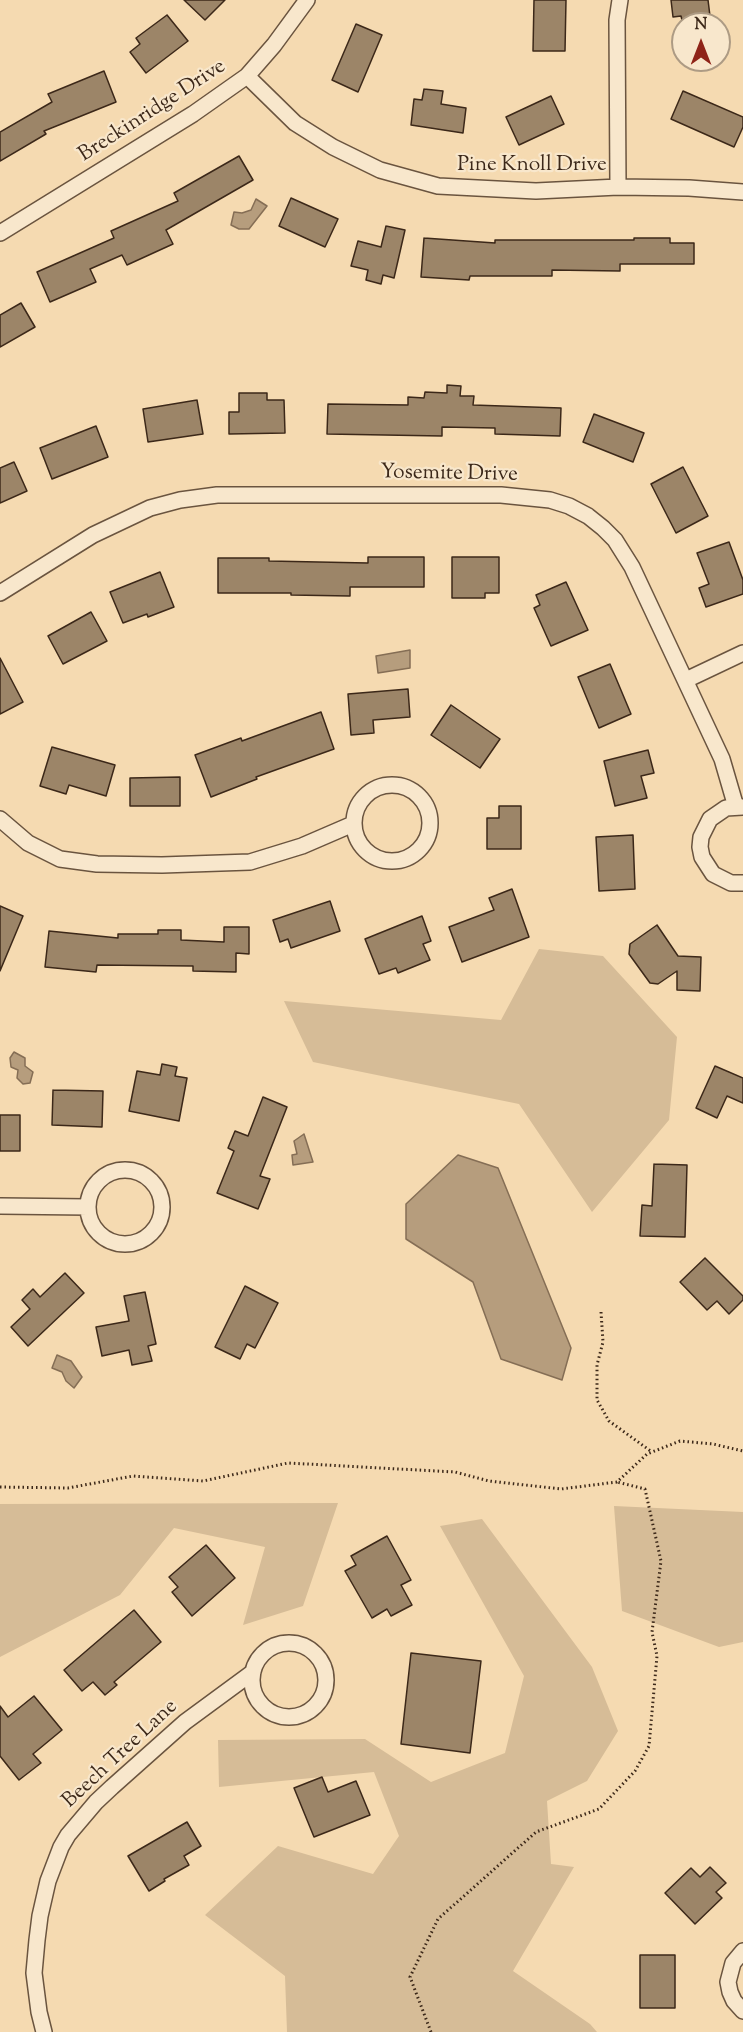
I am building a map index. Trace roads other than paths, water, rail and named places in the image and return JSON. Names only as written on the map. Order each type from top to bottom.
[{"type":"street","name":"Breckinridge Drive","points":[[0,233],[193,114],[247,76],[274,45],[307,0]]},
{"type":"street","points":[[618,187],[617,20],[620,0]]},
{"type":"street","name":"Pine Knoll Drive","points":[[247,76],[295,123],[333,147],[380,170],[438,186],[536,191],[618,187],[689,188],[743,192]]},
{"type":"street","name":"Yosemite Drive","points":[[0,593],[93,535],[150,508],[180,500],[217,495],[501,495],[550,500],[569,506],[588,516],[615,540],[632,567],[686,680],[722,759],[740,807],[726,808],[710,819],[701,837],[702,857],[713,874],[731,883],[743,883]]},
{"type":"street","points":[[686,680],[743,652]]},
{"type":"street","points":[[395,784],[408,787],[418,794],[426,805],[430,817],[430,830],[425,844],[408,858],[396,861],[372,856],[362,848],[353,824],[355,811],[361,800],[370,791],[382,785],[395,784]]},
{"type":"street","points":[[0,819],[28,843],[60,859],[97,864],[162,865],[250,862],[302,846],[353,824]]},
{"type":"street","points":[[125,1170],[135,1171],[152,1181],[161,1197],[162,1207],[161,1216],[152,1233],[135,1243],[125,1244],[107,1239],[99,1233],[93,1225],[88,1207],[93,1188],[99,1181],[107,1175],[125,1170]]},
{"type":"street","points":[[0,1206],[88,1207]]},
{"type":"street","name":"Beech Tree Lane","points":[[44,2032],[34,1973],[36,1940],[48,1881],[61,1847],[68,1835],[104,1794],[185,1722],[253,1672],[256,1663],[268,1649],[277,1644],[297,1643],[306,1646],[320,1659],[325,1668],[326,1687],[323,1696],[310,1710],[292,1717],[282,1716],[273,1713],[258,1700],[252,1682],[253,1672]]},
{"type":"street","points":[[743,1951],[733,1963],[728,1982],[734,2001],[743,2011]]}]
